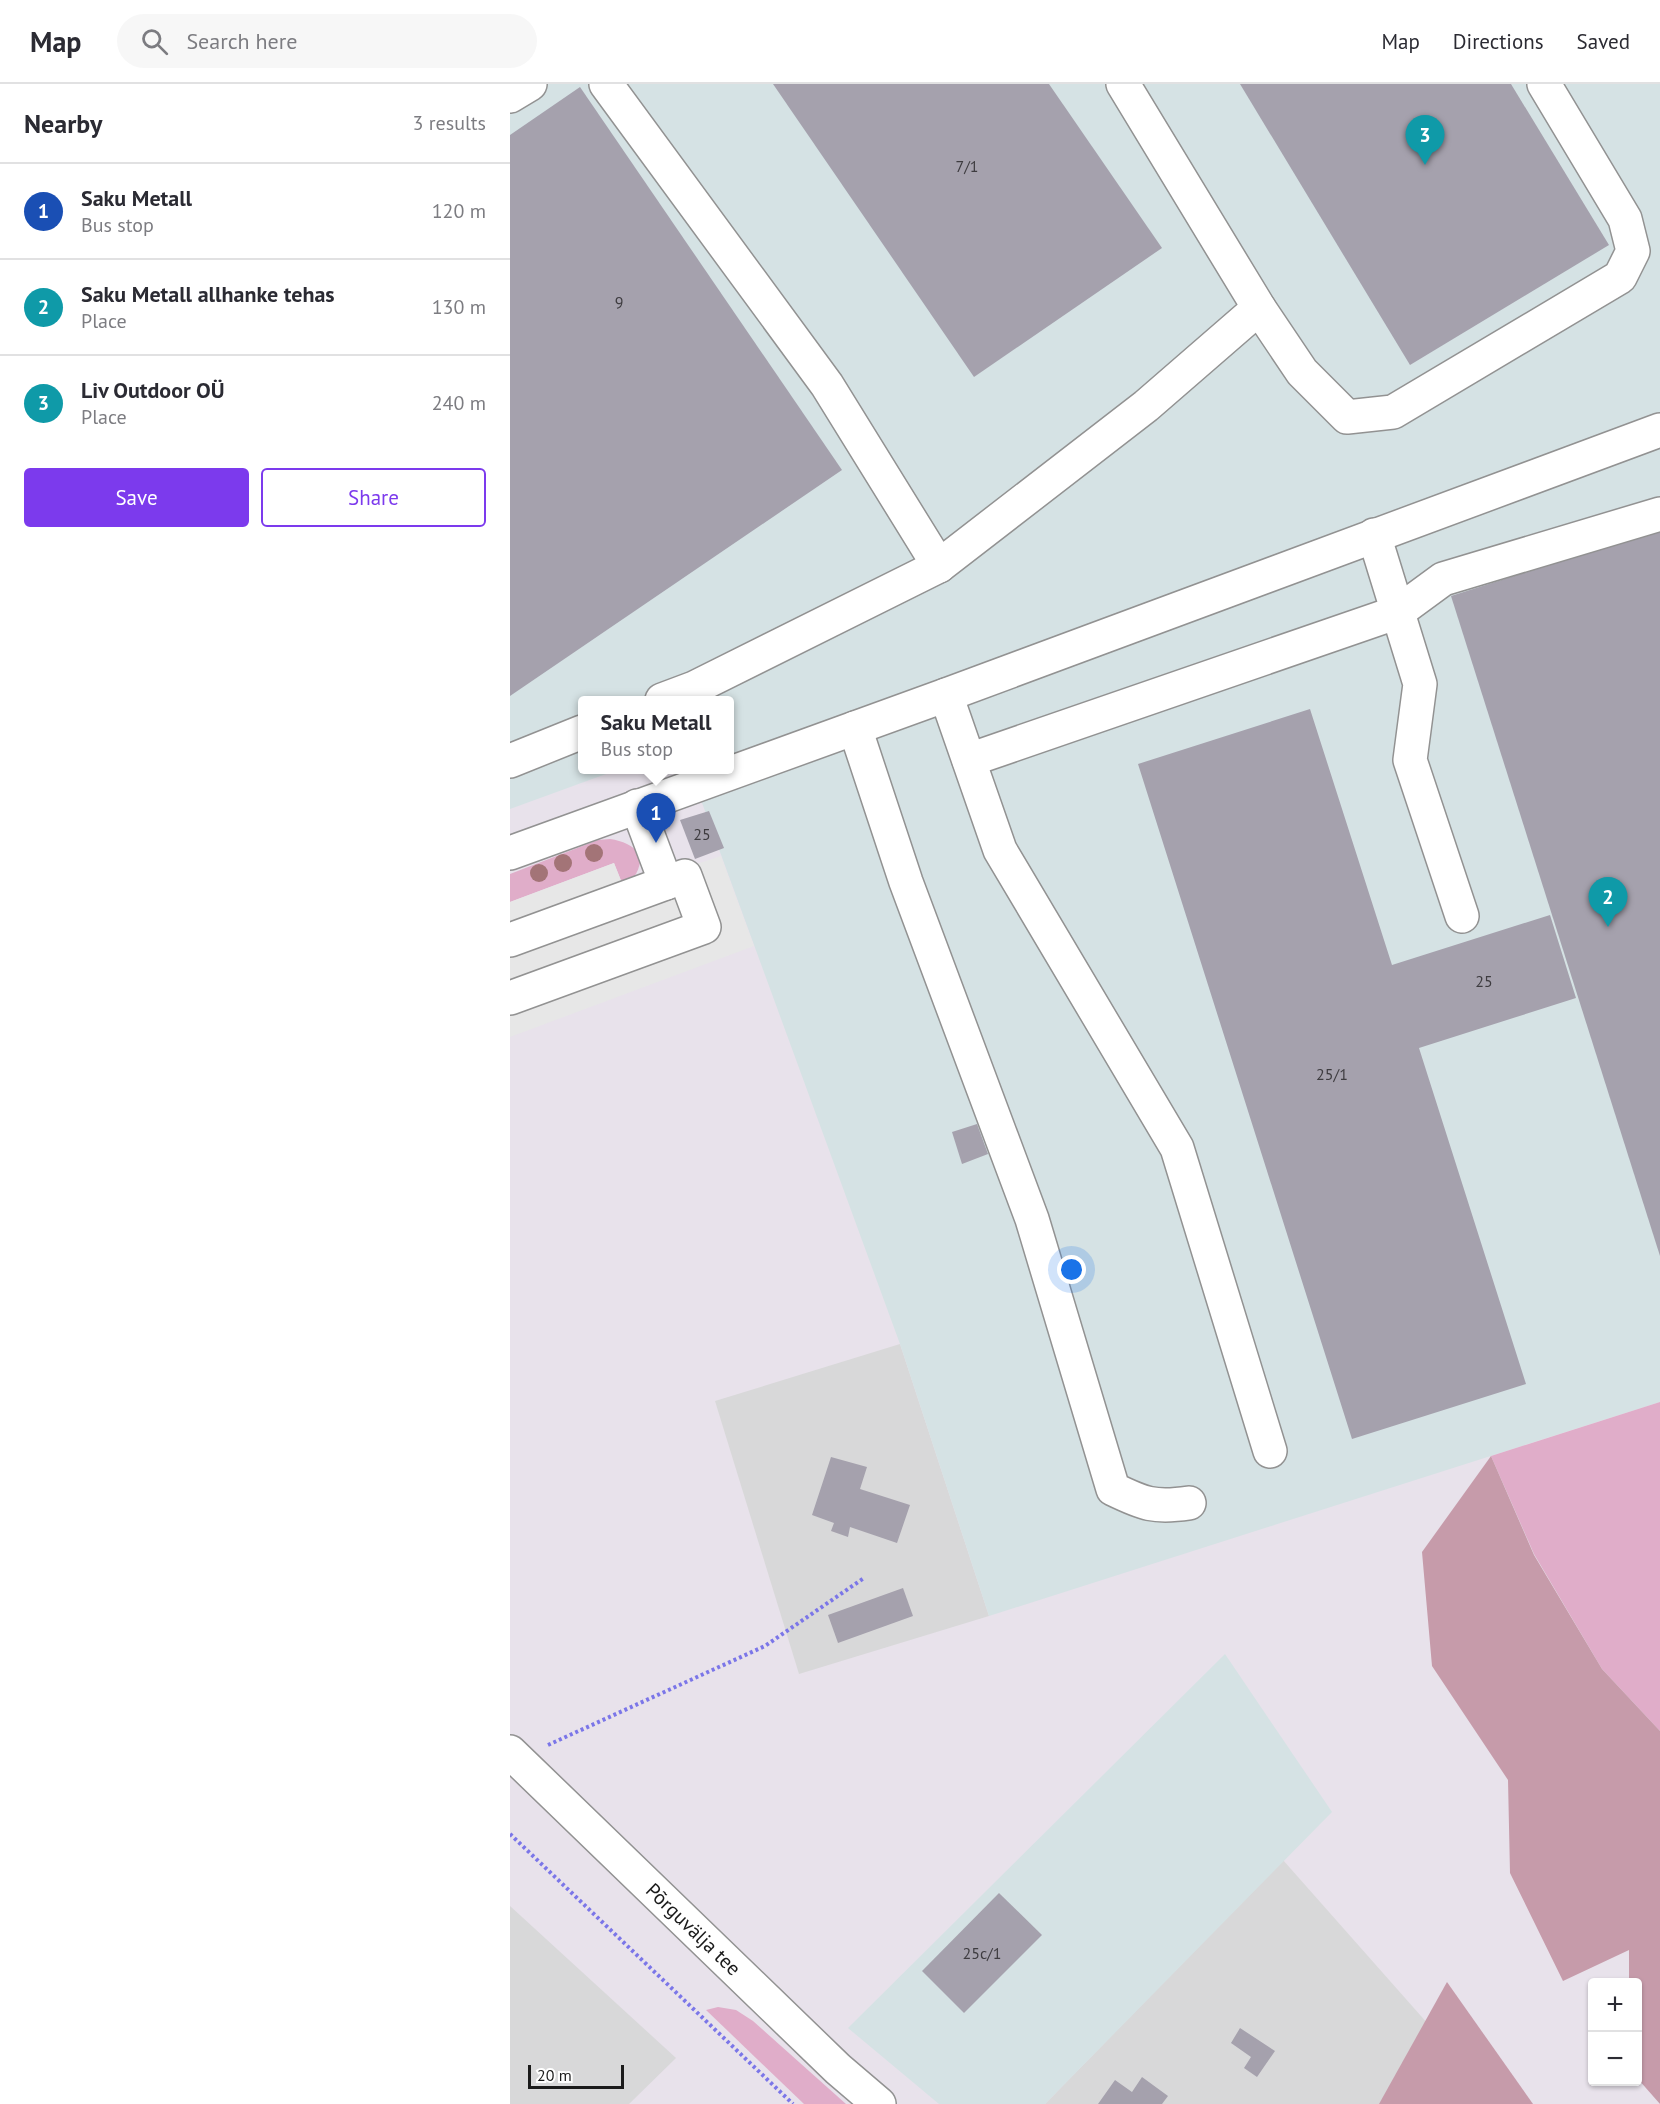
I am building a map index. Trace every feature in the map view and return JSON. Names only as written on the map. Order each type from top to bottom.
[{"type":"street","points":[[510,96],[530,84]]},
{"type":"street","points":[[606,84],[827,385],[939,566]]},
{"type":"street","points":[[1123,84],[1259,308],[1302,372],[1347,417],[1393,412],[1620,277],[1633,251],[1625,219],[1544,84]]},
{"type":"street","points":[[673,696],[694,688],[939,566],[1146,406],[1259,308]]},
{"type":"street","points":[[734,771],[1660,430]]},
{"type":"street","points":[[969,760],[1398,612],[1443,579],[1660,514]]},
{"type":"street","points":[[1374,535],[1420,684],[1410,760],[1462,916]]},
{"type":"street","points":[[946,695],[1000,850],[1177,1149],[1270,1451]]},
{"type":"street","points":[[855,728],[906,882],[1032,1219],[1113,1489],[1139,1502],[1165,1506],[1189,1503]]},
{"type":"street","points":[[510,761],[578,734]]},
{"type":"street","points":[[510,853],[727,774]]},
{"type":"street","points":[[638,806],[666,883]]},
{"type":"street","points":[[510,940],[685,876],[704,927],[510,998]]},
{"type":"street","name":"Põrguvälja tee","points":[[514,1755],[838,2069],[879,2104]]},
{"type":"path","points":[[514,1755],[765,1646],[864,1578]]},
{"type":"path","points":[[510,1834],[793,2104]]},
{"type":"shaded area","points":[[510,84],[1660,84],[1660,1402],[989,1616],[900,1344],[691,774],[734,774],[734,696],[578,696],[578,774],[606,774],[510,809]]},
{"type":"shaded area","points":[[610,839],[627,844],[641,855],[636,873],[624,888],[614,863],[510,902],[510,874],[598,840]]},
{"type":"shaded area","points":[[721,856],[754,946],[510,1037],[510,902],[614,863],[624,888]]},
{"type":"shaded area","points":[[900,1344],[989,1616],[799,1674],[715,1401]]},
{"type":"shaded area","points":[[1660,1402],[1660,1731],[1602,1669],[1534,1554],[1491,1456]]},
{"type":"shaded area","points":[[1491,1456],[1534,1555],[1602,1669],[1660,1731],[1660,2104],[1642,2084],[1642,1978],[1629,1978],[1629,1950],[1563,1981],[1510,1873],[1508,1780],[1432,1666],[1422,1552]]},
{"type":"shaded area","points":[[1225,1654],[1332,1812],[1045,2104],[939,2104],[848,2028]]},
{"type":"shaded area","points":[[1283,1860],[1436,2033],[1401,2104],[1045,2104]]},
{"type":"shaded area","points":[[510,1906],[676,2058],[629,2104],[510,2104]]},
{"type":"shaded area","points":[[1447,1982],[1533,2104],[1379,2104]]},
{"type":"shaded area","points":[[718,2007],[736,2010],[753,2021],[846,2104],[804,2104],[706,2010]]},
{"type":"building","points":[[773,84],[1049,84],[1162,248],[974,377]]},
{"type":"building","points":[[1240,84],[1511,84],[1609,245],[1410,365]]},
{"type":"building","points":[[580,87],[842,470],[510,696],[510,135]]},
{"type":"building","points":[[1660,530],[1660,1256],[1451,596]]},
{"type":"building","points":[[1310,709],[1392,965],[1550,915],[1576,998],[1419,1048],[1526,1384],[1352,1439],[1138,764]]},
{"type":"building","points":[[709,811],[724,848],[695,859],[680,820]]},
{"type":"building","points":[[977,1124],[988,1154],[962,1164],[952,1132]]},
{"type":"building","points":[[831,1457],[867,1467],[860,1489],[910,1505],[897,1543],[850,1527],[848,1537],[831,1531],[834,1523],[812,1515]]},
{"type":"building","points":[[903,1588],[913,1616],[838,1643],[828,1615]]},
{"type":"building","points":[[999,1893],[1042,1935],[964,2013],[922,1971]]},
{"type":"building","points":[[1240,2028],[1275,2051],[1257,2077],[1244,2068],[1251,2057],[1231,2043]]},
{"type":"building","points":[[1142,2077],[1168,2096],[1162,2104],[1098,2104],[1115,2080],[1132,2092]]},
{"type":"place","name":"Liv Outdoor OÜ","points":[[1425,165]]},
{"type":"place","name":"Saku Metall","points":[[656,843]]},
{"type":"place","name":"Saku Metall allhanke tehas","points":[[1608,927]]}]
